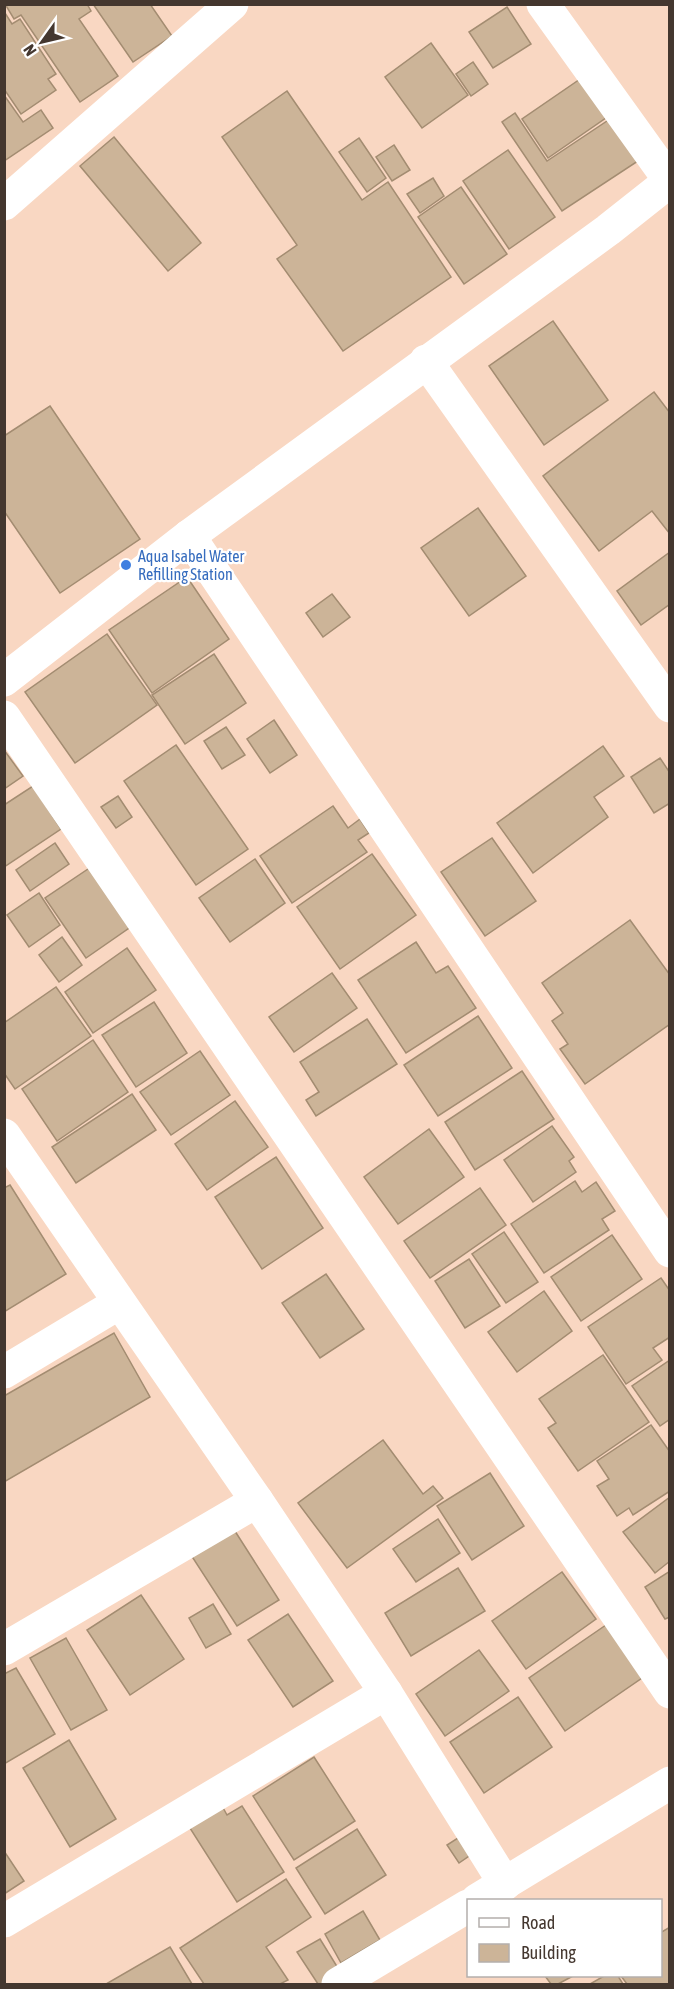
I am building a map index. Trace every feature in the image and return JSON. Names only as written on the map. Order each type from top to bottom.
[{"type":"street","points":[[4,204],[232,4]]},
{"type":"street","points":[[4,680],[189,536],[608,230],[669,181],[543,4]]},
{"type":"street","points":[[426,361],[669,706]]},
{"type":"street","points":[[189,536],[669,1251]]},
{"type":"street","points":[[4,717],[669,1692]]},
{"type":"street","points":[[4,1135],[258,1501],[386,1693],[505,1884]]},
{"type":"street","points":[[4,1372],[119,1303]]},
{"type":"street","points":[[4,1649],[258,1501]]},
{"type":"street","points":[[4,1921],[386,1693]]},
{"type":"street","points":[[479,1899],[669,1783]]},
{"type":"street","points":[[338,1984],[467,1907]]},
{"type":"building","points":[[5,4],[87,4],[91,11],[79,19],[118,76],[80,102],[21,15],[14,19]]},
{"type":"building","points":[[93,4],[150,4],[172,36],[133,62]]},
{"type":"building","points":[[507,7],[531,44],[493,68],[469,32]]},
{"type":"building","points":[[5,13],[12,24],[20,19],[56,74],[48,79],[56,90],[21,114],[4,89]]},
{"type":"building","points":[[431,43],[468,95],[422,128],[385,77]]},
{"type":"building","points":[[473,62],[488,84],[471,96],[456,74]]},
{"type":"building","points":[[586,75],[613,113],[548,158],[522,119]]},
{"type":"building","points":[[287,91],[362,200],[388,182],[451,277],[343,351],[277,259],[297,245],[222,137]]},
{"type":"building","points":[[4,95],[23,122],[41,110],[53,128],[4,161]]},
{"type":"building","points":[[515,113],[547,161],[613,117],[641,159],[562,211],[502,122]]},
{"type":"building","points":[[114,137],[201,243],[168,271],[80,166]]},
{"type":"building","points":[[359,138],[386,178],[367,192],[339,152]]},
{"type":"building","points":[[394,145],[410,170],[392,181],[376,157]]},
{"type":"building","points":[[508,150],[555,217],[509,249],[463,181]]},
{"type":"building","points":[[433,178],[444,196],[420,213],[407,194]]},
{"type":"building","points":[[461,187],[507,254],[464,284],[418,217]]},
{"type":"building","points":[[553,321],[608,400],[544,445],[489,366]]},
{"type":"building","points":[[654,392],[670,413],[670,534],[652,511],[599,551],[543,476]]},
{"type":"building","points":[[50,406],[140,539],[60,593],[4,511],[4,436]]},
{"type":"building","points":[[478,508],[526,576],[469,616],[421,548]]},
{"type":"building","points":[[670,552],[670,604],[641,625],[617,591]]},
{"type":"building","points":[[187,577],[229,639],[152,693],[109,630]]},
{"type":"building","points":[[332,594],[350,617],[323,637],[306,613]]},
{"type":"building","points":[[107,634],[157,705],[75,763],[25,692]]},
{"type":"building","points":[[214,654],[246,703],[185,744],[152,695]]},
{"type":"building","points":[[274,720],[297,755],[270,773],[247,739]]},
{"type":"building","points":[[226,727],[245,755],[222,769],[204,741]]},
{"type":"building","points":[[176,745],[248,849],[196,885],[124,781]]},
{"type":"building","points":[[603,746],[624,776],[594,797],[608,817],[533,873],[497,823]]},
{"type":"building","points":[[4,750],[23,776],[4,789]]},
{"type":"building","points":[[660,758],[670,773],[670,803],[654,813],[631,777]]},
{"type":"building","points":[[33,786],[61,829],[4,867],[4,805]]},
{"type":"building","points":[[118,796],[132,817],[116,828],[101,807]]},
{"type":"building","points":[[333,806],[348,828],[360,819],[369,833],[358,840],[367,852],[292,903],[260,856]]},
{"type":"building","points":[[492,838],[536,901],[485,936],[441,872]]},
{"type":"building","points":[[55,843],[69,864],[30,891],[16,870]]},
{"type":"building","points":[[372,854],[416,915],[340,969],[297,907]]},
{"type":"building","points":[[255,859],[285,903],[230,942],[199,898]]},
{"type":"building","points":[[91,867],[132,926],[86,958],[45,898]]},
{"type":"building","points":[[39,893],[60,925],[29,947],[7,915]]},
{"type":"building","points":[[630,920],[670,975],[670,1024],[585,1084],[560,1049],[568,1044],[552,1021],[563,1013],[542,983]]},
{"type":"building","points":[[62,937],[82,965],[59,982],[39,955]]},
{"type":"building","points":[[416,942],[436,973],[448,966],[476,1008],[406,1053],[358,980]]},
{"type":"building","points":[[127,948],[156,990],[93,1033],[65,992]]},
{"type":"building","points":[[332,973],[357,1008],[294,1052],[269,1017]]},
{"type":"building","points":[[56,987],[91,1036],[15,1089],[4,1073],[4,1023]]},
{"type":"building","points":[[154,1002],[187,1053],[136,1087],[102,1035]]},
{"type":"building","points":[[478,1016],[512,1068],[438,1116],[404,1065]]},
{"type":"building","points":[[367,1019],[397,1064],[316,1116],[306,1100],[319,1092],[300,1062]]},
{"type":"building","points":[[93,1040],[128,1092],[57,1141],[22,1089]]},
{"type":"building","points":[[200,1051],[230,1095],[171,1135],[140,1092]]},
{"type":"building","points":[[522,1071],[554,1119],[475,1170],[445,1122]]},
{"type":"building","points":[[132,1094],[156,1130],[76,1183],[52,1147]]},
{"type":"building","points":[[235,1101],[268,1147],[207,1190],[175,1144]]},
{"type":"building","points":[[552,1126],[574,1157],[569,1161],[576,1172],[533,1202],[504,1160]]},
{"type":"building","points":[[429,1129],[464,1177],[398,1224],[364,1177]]},
{"type":"building","points":[[276,1157],[323,1228],[262,1269],[215,1197]]},
{"type":"building","points":[[575,1181],[582,1192],[596,1182],[615,1211],[602,1219],[609,1230],[544,1273],[511,1224]]},
{"type":"building","points":[[10,1185],[66,1274],[4,1312],[4,1188]]},
{"type":"building","points":[[480,1188],[506,1225],[430,1278],[404,1241]]},
{"type":"building","points":[[504,1232],[538,1282],[506,1303],[472,1254]]},
{"type":"building","points":[[612,1235],[642,1279],[581,1321],[551,1277]]},
{"type":"building","points":[[469,1259],[500,1306],[465,1328],[435,1281]]},
{"type":"building","points":[[326,1274],[364,1329],[320,1358],[282,1303]]},
{"type":"building","points":[[661,1278],[670,1291],[670,1337],[653,1348],[662,1360],[626,1384],[588,1327]]},
{"type":"building","points":[[544,1291],[572,1331],[517,1372],[488,1332]]},
{"type":"building","points":[[114,1333],[150,1397],[4,1482],[4,1396]]},
{"type":"building","points":[[603,1355],[649,1422],[578,1471],[548,1428],[556,1423],[539,1399]]},
{"type":"building","points":[[670,1360],[670,1419],[660,1426],[632,1386]]},
{"type":"building","points":[[651,1425],[670,1452],[670,1491],[633,1515],[629,1508],[617,1516],[597,1486],[609,1479],[597,1461]]},
{"type":"building","points":[[383,1440],[423,1494],[433,1486],[443,1498],[347,1568],[298,1503]]},
{"type":"building","points":[[490,1473],[524,1526],[472,1560],[437,1506]]},
{"type":"building","points":[[670,1497],[670,1561],[655,1573],[623,1532]]},
{"type":"building","points":[[438,1519],[460,1553],[416,1582],[393,1549]]},
{"type":"building","points":[[233,1528],[279,1600],[237,1626],[191,1555]]},
{"type":"building","points":[[458,1568],[485,1611],[411,1656],[385,1613]]},
{"type":"building","points":[[670,1571],[670,1617],[665,1619],[645,1587]]},
{"type":"building","points":[[562,1572],[596,1619],[526,1669],[492,1621]]},
{"type":"building","points":[[141,1595],[184,1659],[130,1695],[87,1630]]},
{"type":"building","points":[[213,1604],[231,1634],[206,1648],[189,1618]]},
{"type":"building","points":[[288,1614],[333,1681],[293,1707],[248,1640]]},
{"type":"building","points":[[606,1625],[642,1678],[565,1731],[529,1678]]},
{"type":"building","points":[[66,1638],[107,1710],[71,1730],[30,1658]]},
{"type":"building","points":[[479,1650],[509,1691],[445,1736],[416,1694]]},
{"type":"building","points":[[16,1668],[55,1734],[4,1764],[4,1674]]},
{"type":"building","points":[[518,1697],[552,1747],[484,1793],[450,1742]]},
{"type":"building","points":[[69,1740],[116,1819],[70,1847],[23,1768]]},
{"type":"building","points":[[314,1757],[355,1821],[294,1860],[253,1796]]},
{"type":"building","points":[[221,1804],[227,1815],[242,1806],[284,1872],[237,1902],[188,1825]]},
{"type":"building","points":[[357,1829],[386,1875],[325,1914],[296,1868]]},
{"type":"building","points":[[461,1836],[472,1854],[459,1863],[447,1845]]},
{"type":"building","points":[[4,1851],[24,1881],[4,1894]]},
{"type":"building","points":[[286,1879],[311,1917],[266,1947],[288,1980],[280,1984],[204,1984],[180,1948]]},
{"type":"building","points":[[363,1911],[380,1940],[341,1963],[325,1934]]},
{"type":"building","points":[[670,1927],[670,1984],[627,1984],[622,1977],[662,1977],[662,1932]]},
{"type":"building","points":[[320,1939],[341,1973],[318,1984],[297,1952]]},
{"type":"building","points":[[170,1947],[192,1984],[106,1984]]},
{"type":"building","points":[[546,1977],[571,1977],[558,1984],[551,1984]]},
{"type":"building","points":[[602,1977],[619,1977],[623,1984],[590,1984]]},
{"type":"place","name":"Aqua Isabel Water Refilling Station","points":[[126,565]]}]
